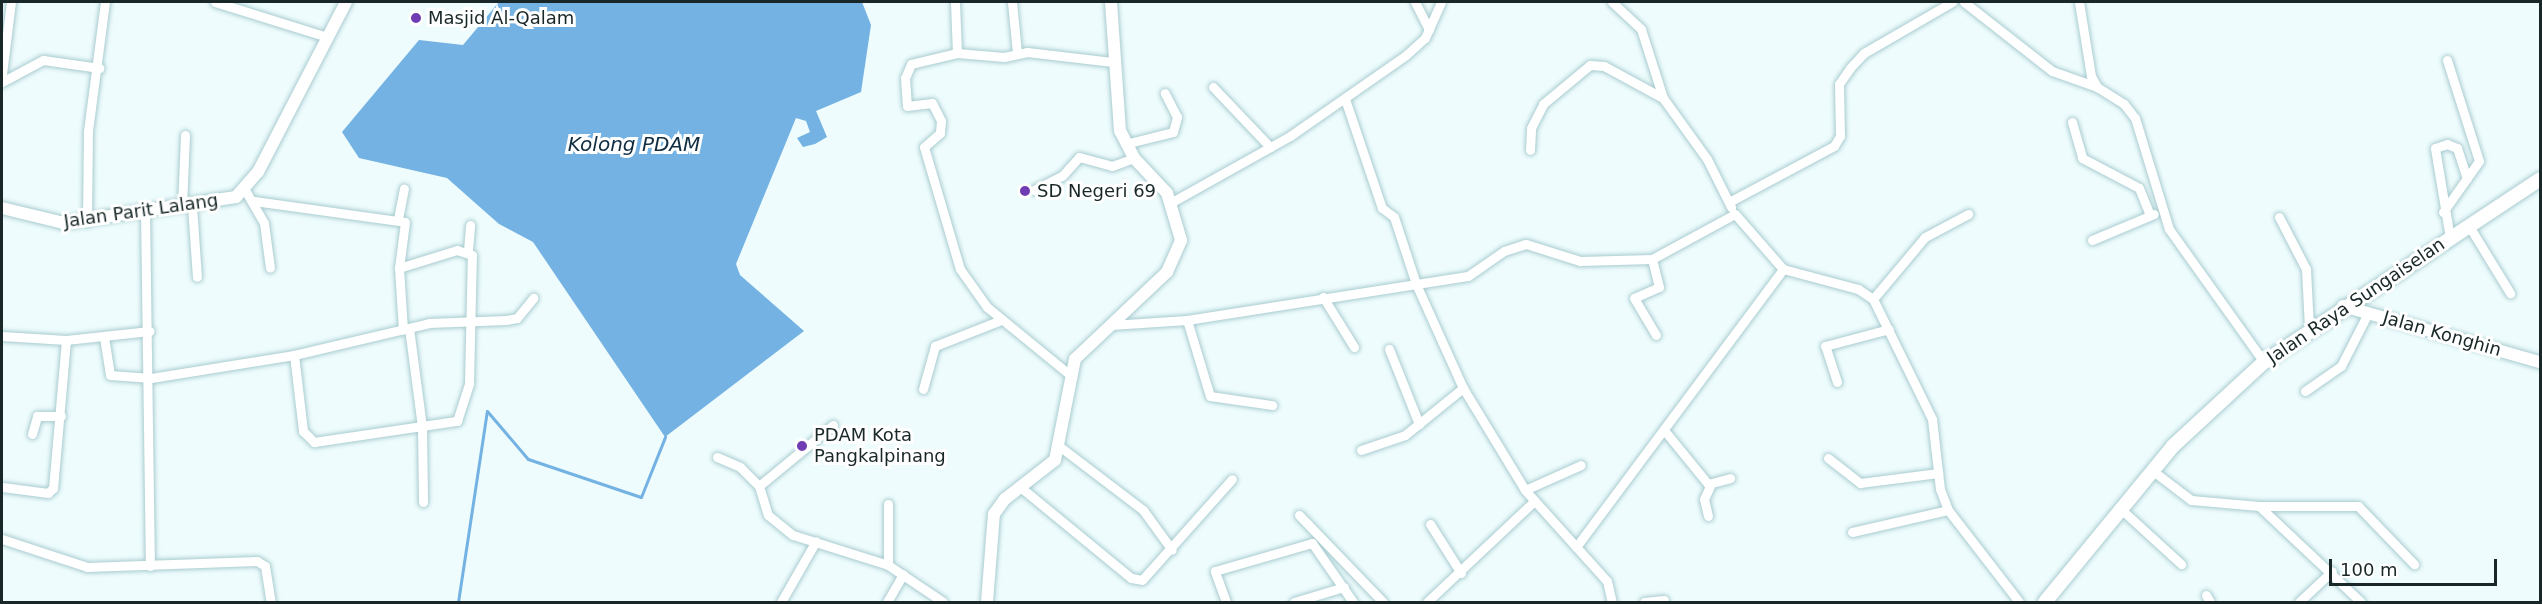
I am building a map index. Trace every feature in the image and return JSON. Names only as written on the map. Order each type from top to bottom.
[{"type":"main road","name":"Jalan Raya Sungaiselan","points":[[2045,603],[2189,429],[2264,362],[2343,306],[2541,179]]},
{"type":"street","points":[[2,74],[11,2]]},
{"type":"street","points":[[87,222],[88,131],[99,68],[105,2]]},
{"type":"street","points":[[215,2],[324,36]]},
{"type":"street","points":[[270,268],[254,201],[245,190],[324,36],[346,2]]},
{"type":"street","points":[[955,2],[957,53]]},
{"type":"street","points":[[1012,2],[1017,53]]},
{"type":"street","points":[[987,603],[992,523],[998,507],[1019,486],[1049,466],[1059,446],[1069,374],[1084,346],[1173,263],[1181,240],[1172,202],[1134,158],[1125,144],[1112,62],[1111,2]]},
{"type":"street","points":[[1415,2],[1429,30]]},
{"type":"street","points":[[1172,202],[1270,147],[1345,99],[1406,56],[1429,30],[1441,2]]},
{"type":"street","points":[[1612,2],[1649,43],[1663,98],[1707,159],[1735,214],[1783,269],[1858,289],[1873,299],[1932,419],[1938,473],[1948,510],[2019,603]]},
{"type":"street","points":[[1729,202],[1834,146],[1840,136],[1839,84],[1850,68],[1864,53],[1952,2]]},
{"type":"street","points":[[1964,2],[2052,72],[2097,87],[2124,104],[2134,118],[2151,156],[2162,212],[2264,362]]},
{"type":"street","points":[[2079,2],[2097,87]]},
{"type":"street","points":[[1069,374],[1001,320],[968,285],[953,248],[924,147],[942,129],[934,105],[906,104],[909,66],[957,53],[1017,53],[1112,62]]},
{"type":"street","points":[[2,82],[43,60],[99,68]]},
{"type":"street","points":[[2443,212],[2479,154],[2447,60]]},
{"type":"street","points":[[1530,150],[1531,128],[1543,104],[1590,65],[1604,66],[1663,98]]},
{"type":"street","points":[[1213,87],[1270,147]]},
{"type":"street","points":[[1125,144],[1173,132],[1177,117],[1165,93]]},
{"type":"street","points":[[1345,99],[1382,208],[1394,217],[1416,284],[1463,388],[1525,490],[1611,586],[1612,603]]},
{"type":"street","points":[[2072,122],[2082,158],[2139,188],[2150,215]]},
{"type":"street","points":[[185,135],[187,207],[197,277]]},
{"type":"street","points":[[2450,238],[2443,212],[2435,148],[2457,148],[2466,178]]},
{"type":"street","points":[[1034,190],[1062,176],[1079,157],[1112,166],[1134,158]]},
{"type":"street","points":[[398,219],[404,189]]},
{"type":"street","name":"Jalan Parit Lalang","points":[[2,208],[47,222],[87,222],[226,200],[245,190]]},
{"type":"street","points":[[254,201],[398,219],[408,230],[399,268],[406,329],[422,427],[423,502]]},
{"type":"street","points":[[145,212],[151,378],[150,566]]},
{"type":"street","points":[[2092,240],[2162,212]]},
{"type":"street","points":[[1106,325],[1188,320],[1468,276],[1504,251],[1526,244],[1580,261],[1652,259],[1735,214]]},
{"type":"street","points":[[1873,299],[1925,237],[1968,214]]},
{"type":"street","points":[[2279,217],[2306,269],[2309,329]]},
{"type":"street","points":[[294,355],[303,431],[314,442],[452,423],[460,417],[469,383],[472,321],[468,250],[470,225]]},
{"type":"street","points":[[2469,226],[2510,293]]},
{"type":"street","points":[[399,268],[468,250]]},
{"type":"street","points":[[1652,259],[1659,287],[1634,298],[1656,335]]},
{"type":"street","points":[[1576,548],[1783,269]]},
{"type":"street","points":[[1323,297],[1354,348]]},
{"type":"street","points":[[104,337],[110,375],[151,378],[294,355],[406,329],[517,318],[533,298]]},
{"type":"street","name":"Jalan Konghin","points":[[2343,306],[2541,362]]},
{"type":"street","points":[[2304,391],[2341,366],[2368,313]]},
{"type":"street","points":[[923,389],[935,346],[1001,320]]},
{"type":"street","points":[[1188,320],[1210,396],[1272,405]]},
{"type":"street","points":[[1837,382],[1826,346],[1889,329]]},
{"type":"street","points":[[2,336],[66,340],[150,331]]},
{"type":"street","points":[[2,487],[51,492],[61,416],[66,340]]},
{"type":"street","points":[[1389,349],[1419,424]]},
{"type":"street","points":[[1361,450],[1391,443],[1419,424],[1463,388]]},
{"type":"street","points":[[32,434],[37,416],[61,416]]},
{"type":"street","points":[[759,486],[833,425]]},
{"type":"street","points":[[1664,430],[1710,486]]},
{"type":"street","points":[[1059,446],[1143,510],[1172,550]]},
{"type":"street","points":[[717,456],[735,464],[759,486],[773,521],[793,535],[888,565],[943,603]]},
{"type":"street","points":[[1828,458],[1860,483],[1938,473]]},
{"type":"street","points":[[1525,490],[1581,465]]},
{"type":"street","points":[[2153,471],[2191,500],[2259,506],[2358,506],[2414,564]]},
{"type":"street","points":[[1708,516],[1704,501],[1710,486],[1730,478]]},
{"type":"street","points":[[1019,486],[1136,580],[1148,578],[1232,479]]},
{"type":"street","points":[[1427,603],[1534,501]]},
{"type":"street","points":[[888,504],[888,565]]},
{"type":"street","points":[[2259,506],[2332,571],[2361,603]]},
{"type":"street","points":[[1852,532],[1948,510]]},
{"type":"street","points":[[2123,510],[2181,564]]},
{"type":"street","points":[[1299,515],[1383,603]]},
{"type":"street","points":[[1430,524],[1461,573]]},
{"type":"street","points":[[2,539],[78,566],[150,566],[257,561],[265,566],[271,603]]},
{"type":"street","points":[[781,603],[816,542]]},
{"type":"street","points":[[1226,603],[1215,571],[1312,543],[1353,603]]},
{"type":"street","points":[[2299,603],[2332,571]]},
{"type":"street","points":[[887,603],[903,574]]},
{"type":"street","points":[[1294,603],[1344,587]]},
{"type":"street","points":[[1644,603],[1664,600]]},
{"type":"water","name":"Kolong PDAM","points":[[499,2],[862,2],[871,25],[861,92],[816,111],[827,137],[815,144],[803,147],[797,138],[810,132],[806,121],[796,118],[736,264],[740,275],[804,331],[665,437],[533,242],[499,224],[447,178],[359,158],[342,132],[419,40],[463,45]]},
{"type":"waterway","points":[[458,602],[487,411],[528,459],[641,497],[665,437]]},
{"type":"place","name":"Masjid Al-Qalam","points":[[416,18]]},
{"type":"place","name":"SD Negeri 69","points":[[1025,191]]},
{"type":"place","name":"PDAM Kota Pangkalpinang","points":[[802,446]]}]
